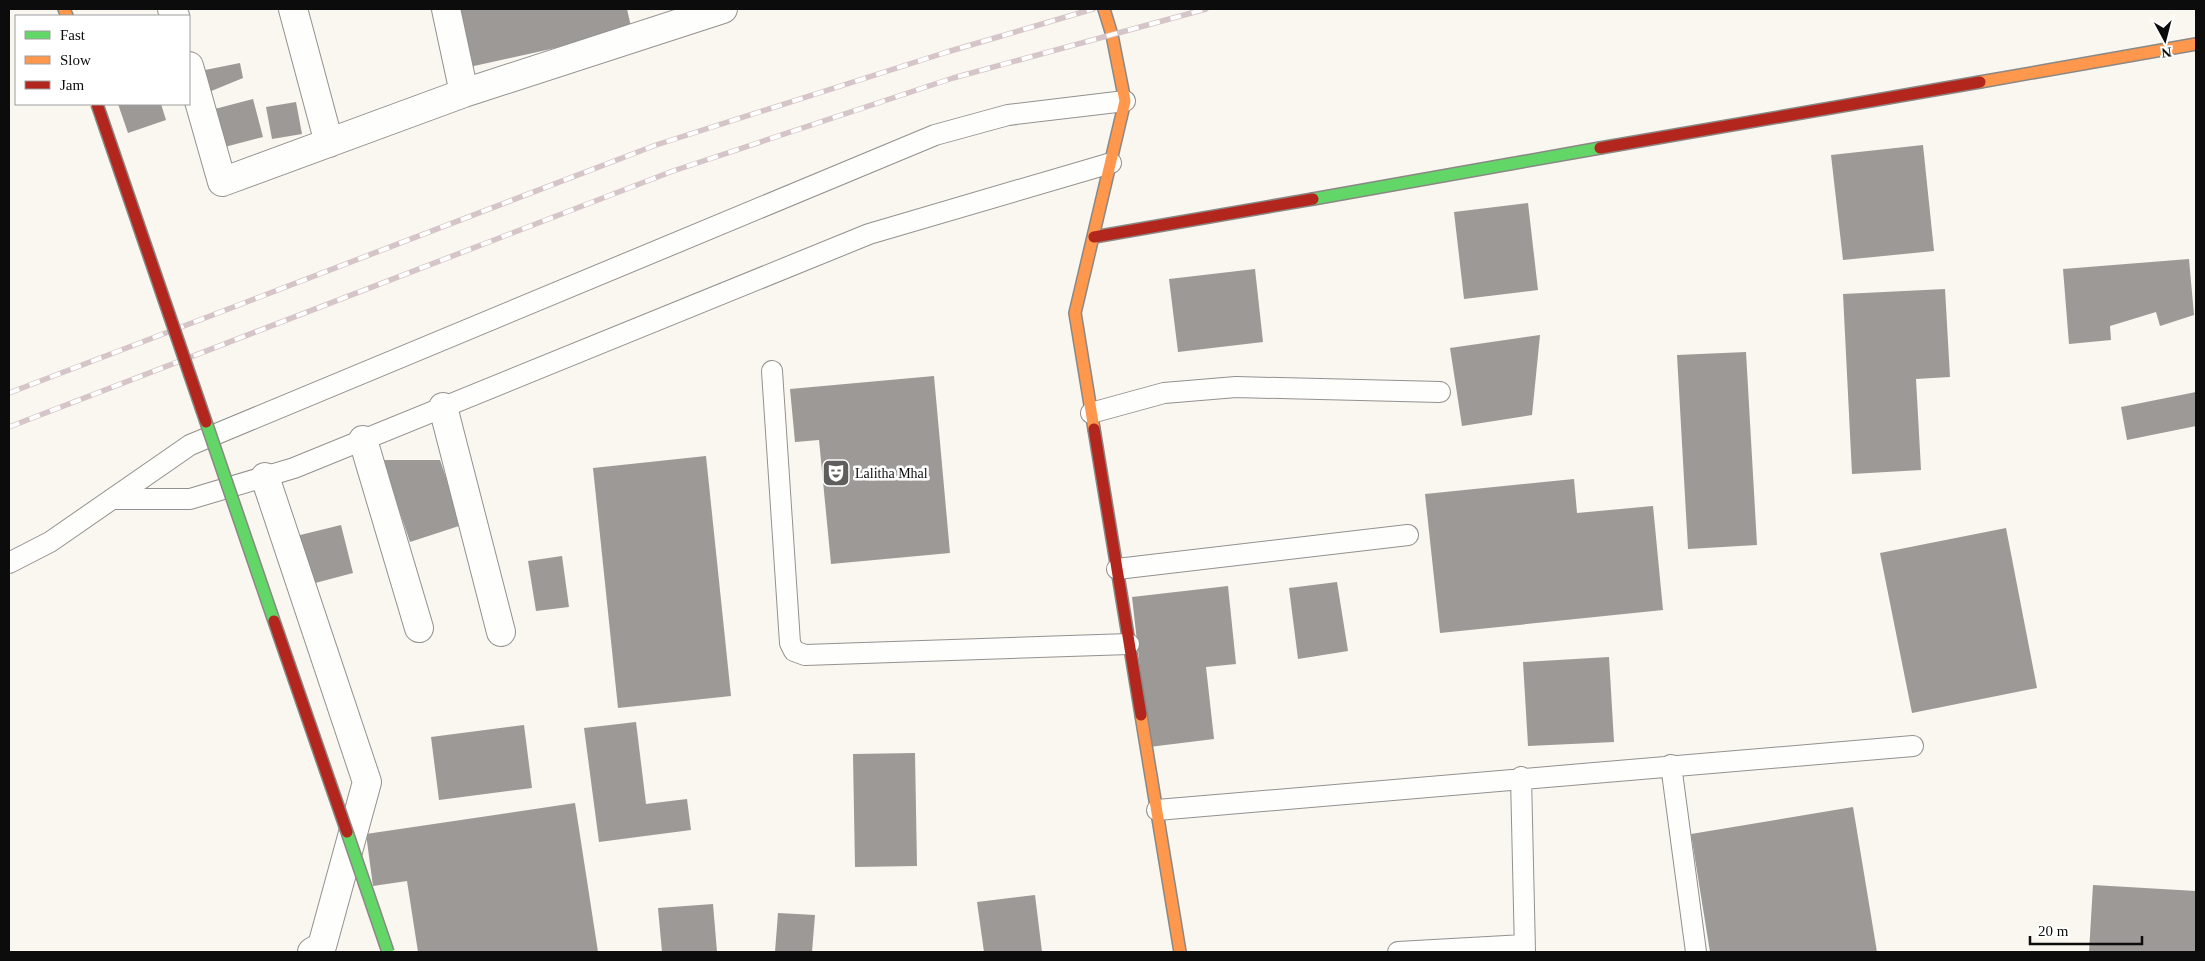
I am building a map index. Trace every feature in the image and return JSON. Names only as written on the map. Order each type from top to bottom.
[{"type":"street","points":[[293,9],[329,143]]},
{"type":"street","points":[[446,9],[464,93]]},
{"type":"street","points":[[190,70],[222,182],[672,17],[723,9]]},
{"type":"street","points":[[1104,9],[1112,35],[1125,102],[1075,313],[1180,952]]},
{"type":"street","points":[[1094,237],[2196,44]]},
{"type":"street","points":[[97,105],[388,952]]},
{"type":"street","points":[[443,407],[501,632]]},
{"type":"street","points":[[363,440],[419,628]]},
{"type":"street","points":[[264,477],[367,782],[322,946],[312,952]]},
{"type":"lane","points":[[9,563],[50,542],[190,445],[935,135],[1008,114],[1125,102]]},
{"type":"lane","points":[[112,499],[190,499],[294,468],[869,234],[1111,163]]},
{"type":"lane","points":[[772,371],[790,643],[794,652],[805,655],[1129,644]]},
{"type":"lane","points":[[1091,413],[1164,393],[1236,387],[1440,392]]},
{"type":"lane","points":[[1117,569],[1408,535]]},
{"type":"lane","points":[[1157,810],[1521,777],[1913,746]]},
{"type":"lane","points":[[1672,765],[1696,952]]},
{"type":"lane","points":[[1398,952],[1524,949],[1521,777]]},
{"type":"building","points":[[452,9],[627,9],[632,31],[465,68]]},
{"type":"building","points":[[240,63],[243,78],[204,94],[205,70]]},
{"type":"building","points":[[253,99],[263,137],[217,149],[207,111]]},
{"type":"building","points":[[296,102],[302,134],[272,139],[266,107]]},
{"type":"building","points":[[118,105],[161,105],[166,120],[128,133]]},
{"type":"building","points":[[1923,145],[1934,251],[1843,260],[1831,155]]},
{"type":"building","points":[[1528,203],[1538,290],[1464,299],[1454,212]]},
{"type":"building","points":[[2189,259],[2194,315],[2160,326],[2156,312],[2110,326],[2111,340],[2069,344],[2063,269]]},
{"type":"building","points":[[1255,269],[1263,342],[1178,352],[1169,279]]},
{"type":"building","points":[[1945,289],[1950,377],[1916,379],[1921,470],[1852,474],[1843,294]]},
{"type":"building","points":[[1540,335],[1532,415],[1462,426],[1450,348]]},
{"type":"building","points":[[1746,352],[1757,545],[1688,549],[1677,355]]},
{"type":"building","points":[[934,376],[950,553],[831,564],[819,440],[795,442],[790,389]]},
{"type":"building","points":[[2196,392],[2196,426],[2127,440],[2121,407]]},
{"type":"building","points":[[706,456],[731,696],[618,708],[593,468]]},
{"type":"building","points":[[382,460],[440,460],[462,525],[410,542]]},
{"type":"building","points":[[1574,479],[1577,513],[1653,506],[1663,610],[1440,633],[1425,494]]},
{"type":"building","points":[[341,525],[353,573],[304,586],[292,537]]},
{"type":"building","points":[[2006,528],[2037,688],[1912,713],[1880,553]]},
{"type":"building","points":[[562,556],[569,607],[536,611],[528,561]]},
{"type":"building","points":[[1337,582],[1348,651],[1298,659],[1289,588]]},
{"type":"building","points":[[1228,586],[1236,664],[1206,667],[1214,739],[1149,747],[1132,597]]},
{"type":"building","points":[[1609,657],[1614,742],[1528,746],[1523,662]]},
{"type":"building","points":[[636,722],[646,804],[687,799],[691,830],[599,842],[584,728]]},
{"type":"building","points":[[524,725],[532,788],[439,800],[431,737]]},
{"type":"building","points":[[915,753],[917,866],[855,867],[853,754]]},
{"type":"building","points":[[575,803],[598,952],[418,952],[407,881],[373,886],[366,834]]},
{"type":"building","points":[[1853,807],[1877,952],[1710,952],[1691,834]]},
{"type":"building","points":[[2093,885],[2196,891],[2196,952],[2089,952]]},
{"type":"building","points":[[1035,895],[1042,952],[984,952],[977,902]]},
{"type":"building","points":[[713,904],[717,952],[662,952],[658,908]]},
{"type":"building","points":[[778,913],[815,915],[812,952],[775,952]]},
{"type":"railway","points":[[9,393],[656,145],[947,52],[1093,9]]},
{"type":"railway","points":[[9,427],[673,171],[953,78],[1206,9]]},
{"type":"traffic: fast","points":[[1313,199],[1600,148]]},
{"type":"traffic: fast","points":[[206,422],[274,621]]},
{"type":"traffic: fast","points":[[347,832],[388,952]]},
{"type":"traffic: slow","points":[[64,9],[67,15]]},
{"type":"traffic: slow","points":[[1094,429],[1075,313],[1125,101],[1112,35],[1104,9]]},
{"type":"traffic: slow","points":[[1980,82],[2196,44]]},
{"type":"traffic: slow","points":[[1141,715],[1180,952]]},
{"type":"traffic: jam","points":[[1600,148],[1980,82]]},
{"type":"traffic: jam","points":[[97,105],[206,422]]},
{"type":"traffic: jam","points":[[1094,237],[1313,199]]},
{"type":"traffic: jam","points":[[1094,429],[1141,715]]},
{"type":"traffic: jam","points":[[274,621],[347,832]]},
{"type":"place","name":"Lalitha Mhal","points":[[836,473]]}]
